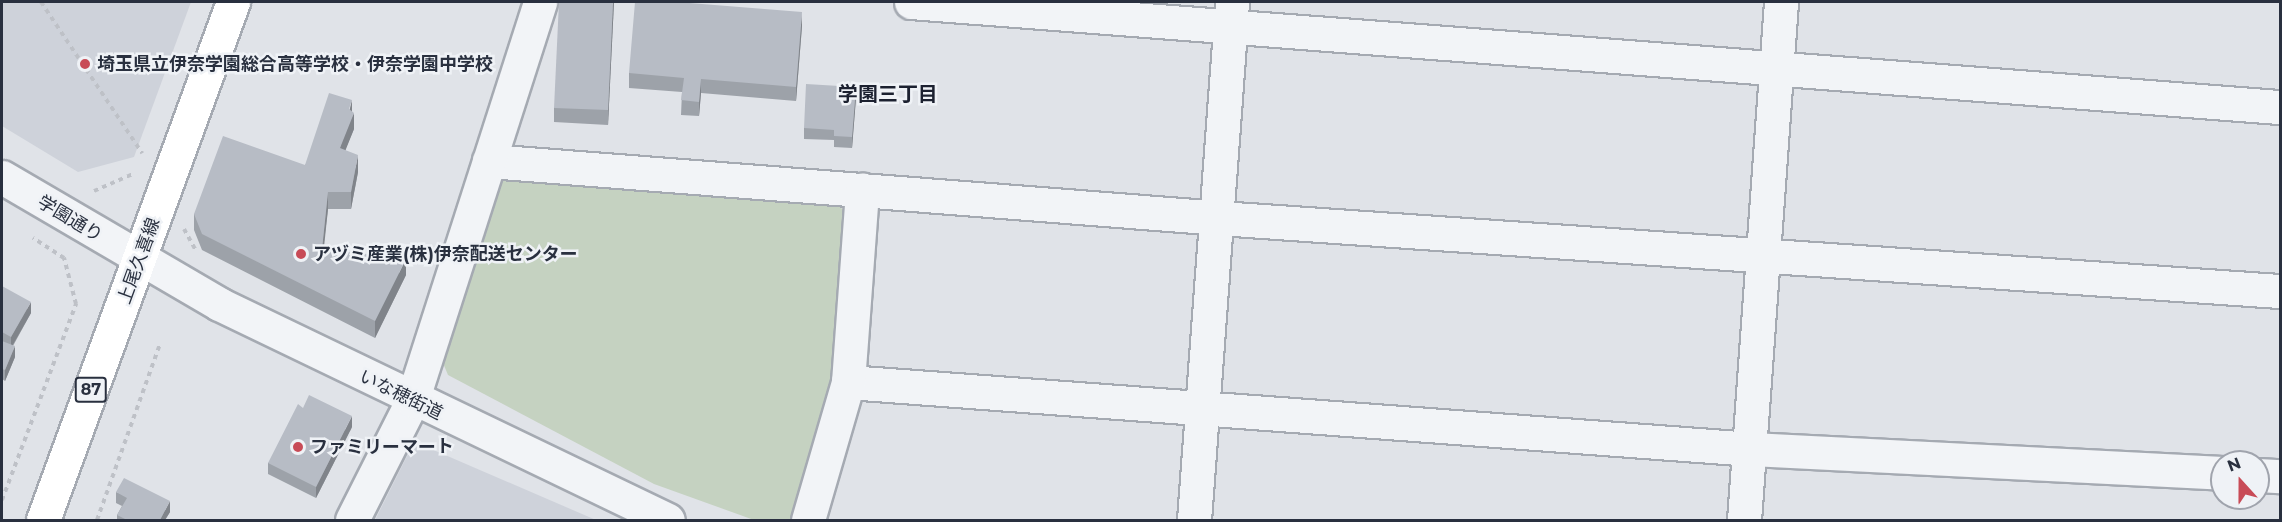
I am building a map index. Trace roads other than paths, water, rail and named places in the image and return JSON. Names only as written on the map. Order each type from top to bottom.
[{"type":"main road","name":"上尾久喜線","points":[[43,520],[233,2]]},
{"type":"street","points":[[352,520],[412,401],[540,2]]},
{"type":"street","points":[[911,2],[1232,14],[1775,65],[2280,107]]},
{"type":"street","points":[[1744,520],[1751,449],[1762,253],[1781,2]]},
{"type":"street","points":[[1194,520],[1219,218],[1232,14]]},
{"type":"street","points":[[489,160],[1219,218],[1762,253],[2280,291]]},
{"type":"street","name":"学園通り","points":[[2,177],[139,261]]},
{"type":"street","points":[[808,520],[848,382],[862,190]]},
{"type":"street","name":"いな穂街道","points":[[139,261],[634,514],[668,520]]},
{"type":"street","points":[[848,382],[1202,404],[1751,449],[2210,472]]},
{"type":"place","name":"埼玉県立伊奈学園総合高等学校・伊奈学園中学校","points":[[85,64]]},
{"type":"place","name":"アヅミ産業(株)伊奈配送センター","points":[[301,254]]},
{"type":"place","name":"ファミリーマート","points":[[298,447]]},
{"type":"district","name":"学園三丁目","points":[[888,94]]}]
